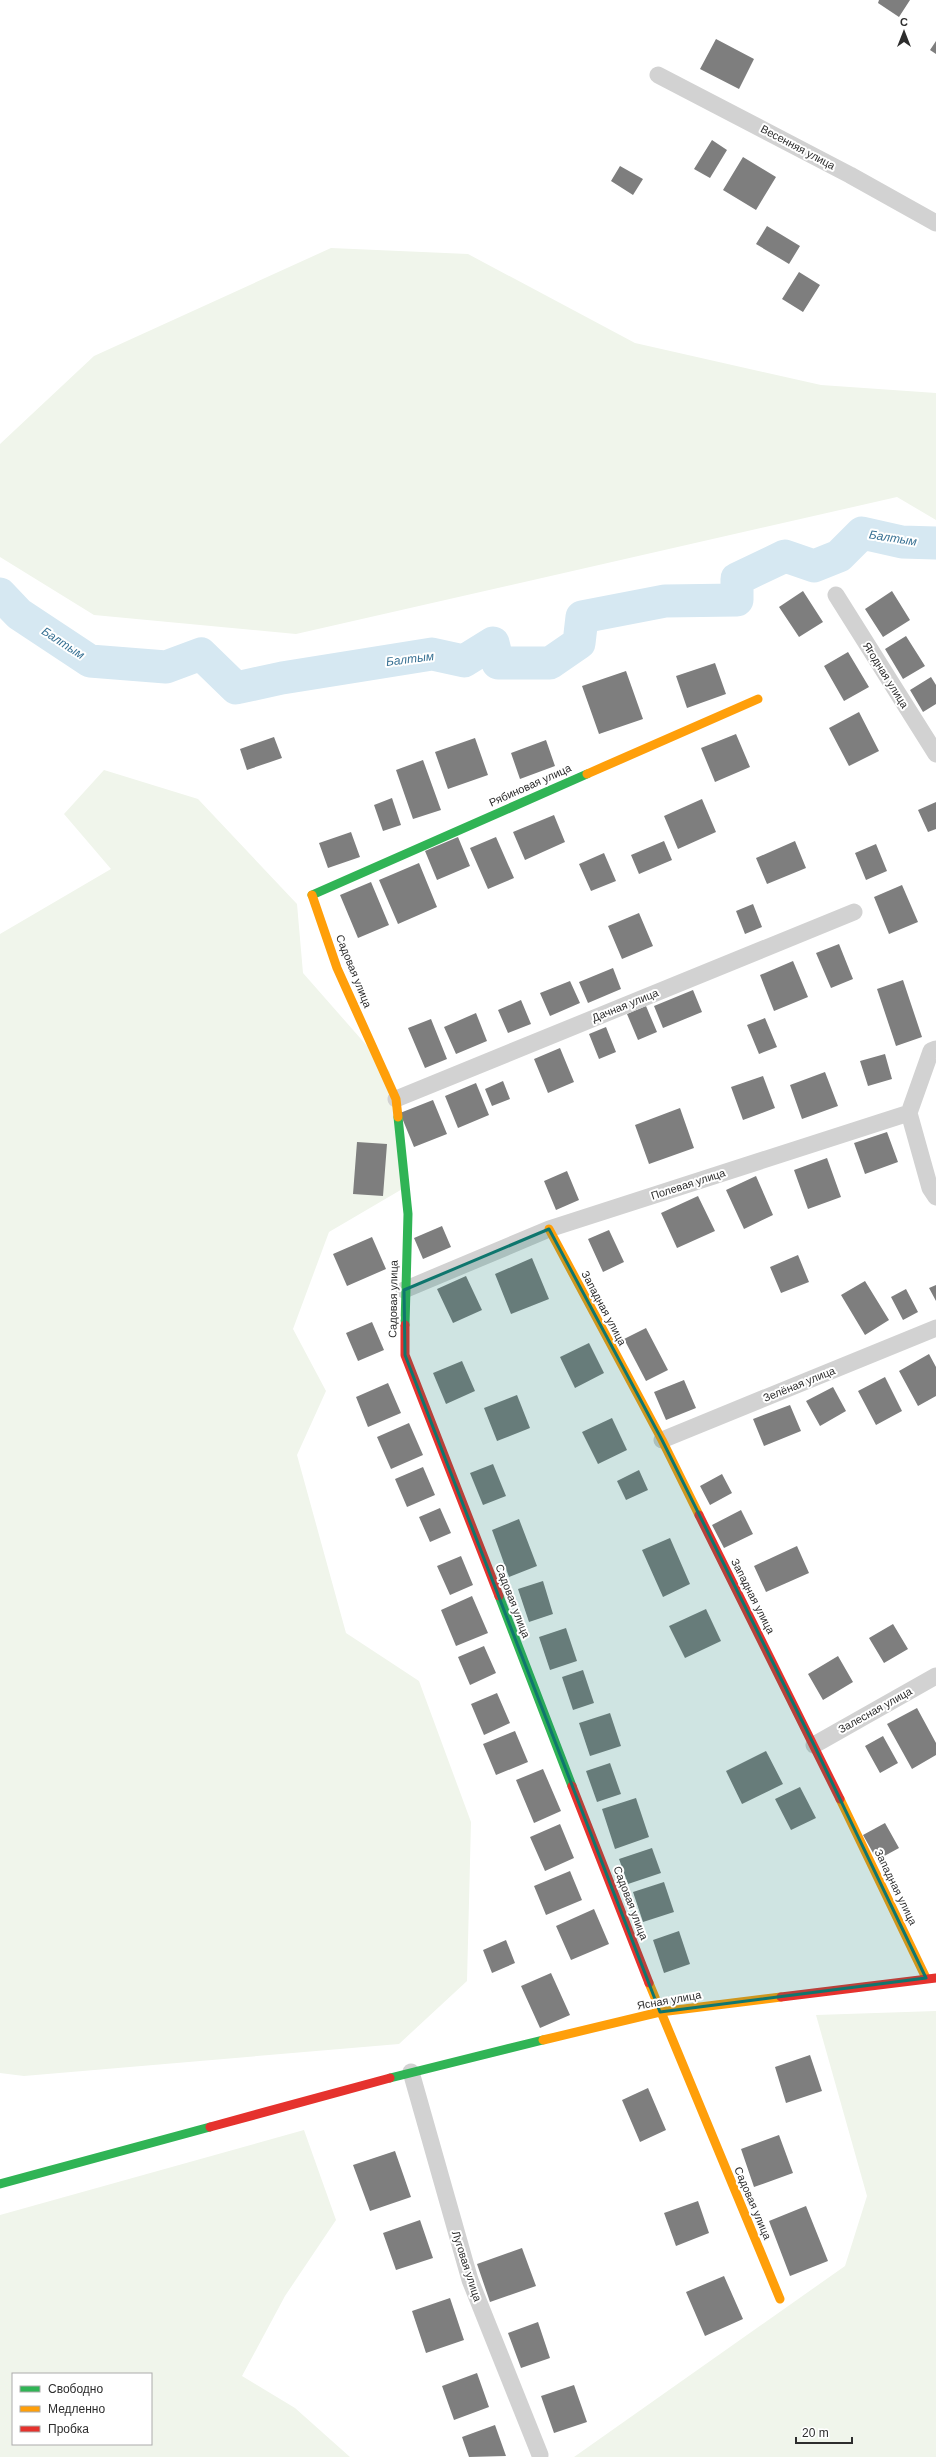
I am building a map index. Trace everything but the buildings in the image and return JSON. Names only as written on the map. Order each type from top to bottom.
[{"type":"street","name":"Весенняя улица","points":[[658,75],[850,175],[936,223]]},
{"type":"street","name":"Ягодная улица","points":[[836,595],[936,754]]},
{"type":"street","name":"Рябиновая улица","points":[[312,894],[758,698]]},
{"type":"street","name":"Садовая улица","points":[[312,894],[337,968],[396,1099],[408,1214],[404,1290],[405,1355],[660,2012],[780,2299]]},
{"type":"street","name":"Дачная улица","points":[[396,1099],[854,912]]},
{"type":"street","points":[[936,1049],[931,1051],[909,1113],[930,1188],[936,1197]]},
{"type":"street","name":"Полевая улица","points":[[404,1290],[549,1229],[909,1113]]},
{"type":"street","name":"Западная улица","points":[[549,1229],[662,1440],[814,1745],[926,1978]]},
{"type":"street","name":"Зелёная улица","points":[[662,1440],[936,1328]]},
{"type":"street","name":"Залесная улица","points":[[814,1745],[936,1676]]},
{"type":"street","name":"Ясная улица","points":[[0,2184],[411,2072],[660,2012],[926,1978],[936,1978]]},
{"type":"street","name":"Луговая улица","points":[[411,2072],[470,2280],[540,2455]]},
{"type":"highlighted area","points":[[549,1229],[662,1440],[814,1745],[926,1978],[660,2012],[405,1355],[404,1290]]},
{"type":"shaded area","points":[[331,248],[468,254],[635,343],[821,385],[936,393],[936,520],[897,497],[296,634],[94,615],[0,557],[0,444],[94,356]]},
{"type":"shaded area","points":[[104,770],[198,799],[297,904],[303,973],[390,1072],[404,1188],[329,1232],[293,1329],[326,1391],[297,1455],[346,1633],[419,1681],[471,1822],[467,1981],[399,2044],[24,2076],[0,2073],[0,934],[111,869],[64,814]]},
{"type":"shaded area","points":[[936,2011],[936,2457],[574,2457],[845,2266],[867,2196],[816,2015]]},
{"type":"shaded area","points":[[304,2130],[336,2220],[285,2296],[242,2376],[295,2408],[350,2457],[0,2457],[0,2215]]},
{"type":"waterway","name":"Балтым","points":[[0,594],[19,614],[90,661],[166,667],[201,654],[236,688],[282,678],[432,654],[464,661],[493,643],[498,663],[550,663],[579,643],[582,617],[665,601],[737,600],[737,579],[785,556],[814,566],[839,556],[862,533],[902,542],[936,543]]},
{"type":"traffic: fast","points":[[312,895],[587,774]]},
{"type":"traffic: fast","points":[[398,1117],[408,1214],[405,1325]]},
{"type":"traffic: fast","points":[[499,1596],[572,1786]]},
{"type":"traffic: fast","points":[[390,2078],[543,2040]]},
{"type":"traffic: fast","points":[[0,2184],[210,2127]]},
{"type":"traffic: slow","points":[[587,774],[758,699]]},
{"type":"traffic: slow","points":[[312,895],[337,968],[396,1099],[398,1117]]},
{"type":"traffic: slow","points":[[549,1229],[662,1440],[699,1515]]},
{"type":"traffic: slow","points":[[840,1799],[926,1978]]},
{"type":"traffic: slow","points":[[649,1983],[780,2299]]},
{"type":"traffic: slow","points":[[543,2040],[660,2012],[781,1997]]},
{"type":"traffic: jam","points":[[405,1325],[405,1355],[499,1596]]},
{"type":"traffic: jam","points":[[699,1515],[840,1799]]},
{"type":"traffic: jam","points":[[572,1786],[649,1983]]},
{"type":"traffic: jam","points":[[781,1997],[936,1978]]},
{"type":"traffic: jam","points":[[210,2127],[390,2078]]}]
